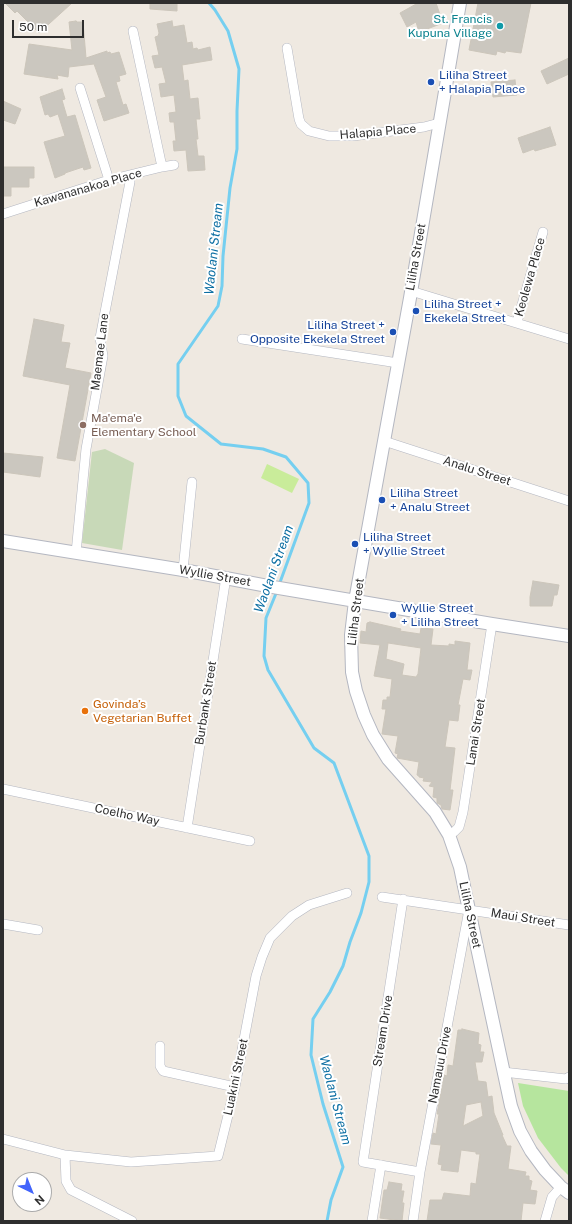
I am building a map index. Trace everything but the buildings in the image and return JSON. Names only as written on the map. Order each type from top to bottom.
[{"type":"street","name":"Liliha Street","points":[[460,3],[355,601],[351,635],[352,672],[356,691],[372,735],[388,759],[427,802],[449,835],[460,867],[511,1106],[520,1131],[531,1151],[545,1170],[565,1190],[552,1197],[546,1221]]},
{"type":"street","points":[[133,31],[162,167]]},
{"type":"street","name":"Halapia Place","points":[[287,48],[299,119],[301,124],[309,131],[329,136],[353,136],[424,127],[439,123]]},
{"type":"street","points":[[80,88],[109,180]]},
{"type":"street","name":"Kawananakoa Place","points":[[3,214],[109,180],[174,165]]},
{"type":"street","name":"Maemae Lane","points":[[76,553],[86,449],[103,356],[100,338],[130,182],[129,176]]},
{"type":"street","name":"Keolewa Place","points":[[517,322],[543,232]]},
{"type":"street","points":[[410,291],[517,322],[569,339]]},
{"type":"street","points":[[242,339],[398,363]]},
{"type":"street","name":"Analu Street","points":[[384,441],[569,501]]},
{"type":"street","points":[[183,570],[192,482]]},
{"type":"street","name":"Wyllie Street","points":[[3,541],[226,577],[273,587],[569,636]]},
{"type":"street","name":"Burbank Street","points":[[187,828],[226,577]]},
{"type":"street","name":"Lanai Street","points":[[449,835],[459,827],[463,812],[492,624]]},
{"type":"street","name":"Coelho Way","points":[[3,789],[250,841]]},
{"type":"street","name":"Luakini Street","points":[[65,1154],[131,1162],[218,1156],[235,1087],[256,976],[270,938],[292,916],[309,905],[347,893]]},
{"type":"street","name":"Maui Street","points":[[382,897],[569,925]]},
{"type":"street","name":"Stream Drive","points":[[381,1165],[362,1162],[403,900]]},
{"type":"street","name":"Namauu Drive","points":[[413,1221],[420,1172],[469,910]]},
{"type":"street","points":[[3,924],[38,930]]},
{"type":"street","points":[[160,1046],[160,1066],[162,1072],[235,1087]]},
{"type":"street","points":[[503,1072],[566,1079],[569,1077]]},
{"type":"street","points":[[3,1139],[65,1154],[66,1181],[71,1190],[132,1221]]},
{"type":"street","points":[[372,1221],[381,1165],[420,1172]]},
{"type":"green space","points":[[105,449],[134,463],[122,550],[82,543],[92,452]]},
{"type":"green space","points":[[267,464],[299,479],[292,493],[261,478]]},
{"type":"green space","points":[[518,1083],[569,1091],[569,1176],[538,1138],[523,1106]]},
{"type":"waterway","name":"Waolani Stream","points":[[209,3],[228,31],[239,69],[237,149],[230,188],[223,256],[222,286],[218,306],[178,364],[178,396],[186,416],[221,444],[263,449],[286,457],[308,483],[309,503],[279,585]]},
{"type":"waterway","name":"Waolani Stream","points":[[277,591],[266,618],[264,656],[268,670],[314,748],[334,763],[369,856],[369,882],[361,913],[343,966],[330,992],[313,1019],[311,1055],[323,1104],[343,1167],[331,1200],[327,1221]]},
{"type":"place","name":"St. Francis Kupuna Village","points":[[500,26]]},
{"type":"place","name":"Liliha Street + Halapia Place","points":[[431,82]]},
{"type":"place","name":"Liliha Street + Ekekela Street","points":[[416,311]]},
{"type":"place","name":"Liliha Street + Opposite Ekekela Street","points":[[393,332]]},
{"type":"place","name":"Ma'ema'e Elementary School","points":[[83,425]]},
{"type":"place","name":"Liliha Street + Analu Street","points":[[382,500]]},
{"type":"place","name":"Liliha Street + Wyllie Street","points":[[355,544]]},
{"type":"place","name":"Wyllie Street + Liliha Street","points":[[393,615]]},
{"type":"place","name":"Govinda’s Vegetarian Buffet","points":[[85,711]]}]
